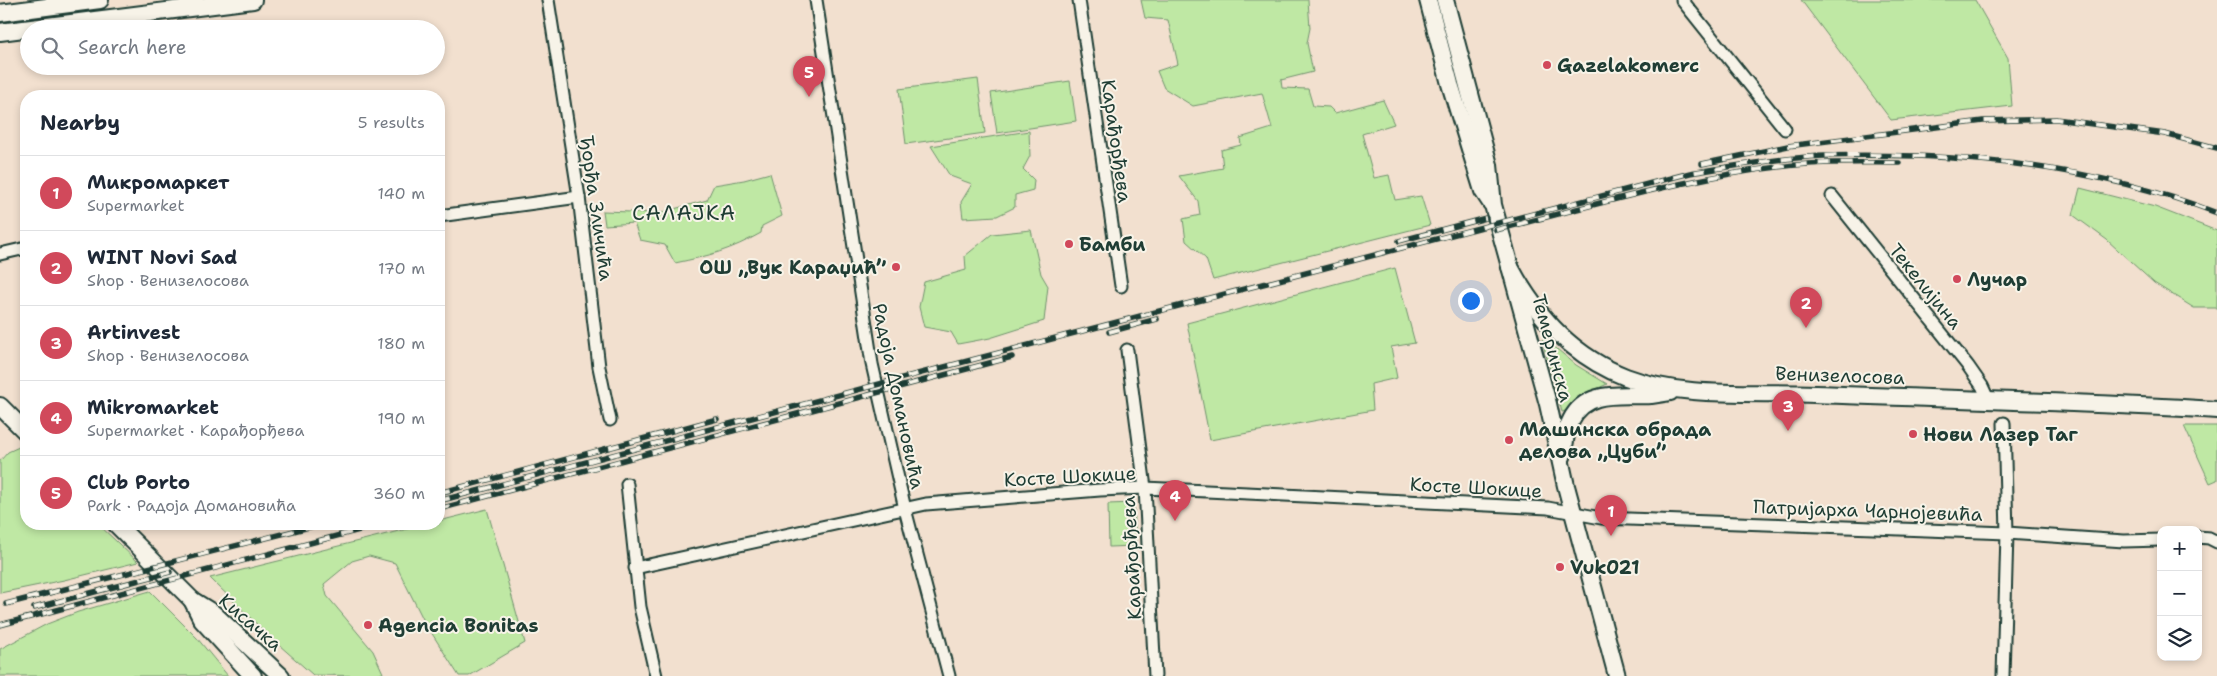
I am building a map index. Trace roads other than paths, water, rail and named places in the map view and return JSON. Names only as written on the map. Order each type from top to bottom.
[{"type":"main road","points":[[0,13],[100,0]]},
{"type":"main road","points":[[95,20],[253,0]]},
{"type":"main road","name":"Темеринска","points":[[1428,0],[1450,84],[1483,190],[1492,205]]},
{"type":"main road","name":"Темеринска","points":[[1445,0],[1490,165],[1492,205],[1548,404],[1573,513],[1617,676]]},
{"type":"main road","points":[[0,32],[20,29]]},
{"type":"main road","name":"Венизелосова","points":[[1510,267],[1535,306],[1575,348],[1591,359],[1627,377],[1680,390],[2217,410]]},
{"type":"main road","points":[[1561,462],[1570,421],[1576,411],[1587,402],[1606,395],[1651,395],[1680,390]]},
{"type":"main road","points":[[0,406],[20,426]]},
{"type":"main road","name":"Кисачка","points":[[122,530],[192,600],[213,613],[281,676]]},
{"type":"main road","name":"Кисачка","points":[[192,600],[202,620],[253,676]]},
{"type":"street","name":"Ђорђа Зличића","points":[[548,0],[579,196],[600,367],[610,420]]},
{"type":"street","name":"Радоја Домановића","points":[[816,0],[872,364],[905,509],[949,676]]},
{"type":"street","name":"Карађорђева","points":[[1079,0],[1121,286]]},
{"type":"street","points":[[1682,0],[1785,129]]},
{"type":"street","points":[[445,215],[579,196]]},
{"type":"street","name":"Текелијина","points":[[1832,196],[1968,366],[1989,401]]},
{"type":"street","points":[[0,254],[20,249]]},
{"type":"street","name":"Карађорђева","points":[[1127,350],[1145,488],[1155,676]]},
{"type":"street","points":[[2003,676],[2007,533],[2004,423]]},
{"type":"street","points":[[627,484],[634,568],[640,607],[656,676]]},
{"type":"street","name":"Косте Шокице","points":[[634,568],[905,509],[950,501],[1145,488],[1548,508],[1573,513]]},
{"type":"street","name":"Патријарха Чарнојевића","points":[[1573,513],[1601,518],[2007,533],[2124,541],[2157,540]]},
{"type":"street","points":[[2202,538],[2216,540]]},
{"type":"railway","points":[[1702,164],[1788,146],[1983,121],[2056,119],[2165,134],[2217,148]]},
{"type":"railway","points":[[445,499],[902,378],[1690,173],[1792,158],[1821,156],[1875,155],[1956,158],[1994,161],[2070,172],[2144,189],[2217,213]]},
{"type":"railway","points":[[1496,230],[1611,200],[1729,174],[1808,164],[1899,163]]},
{"type":"railway","points":[[1399,241],[1486,218]]},
{"type":"railway","points":[[1109,332],[1157,319]]},
{"type":"railway","points":[[445,507],[1012,357]]},
{"type":"railway","points":[[445,491],[717,419]]},
{"type":"railway","points":[[6,604],[297,530]]},
{"type":"railway","points":[[0,625],[359,530]]},
{"type":"railway","points":[[34,608],[170,572]]},
{"type":"place","name":"Gazelakomerc","points":[[1547,65]]},
{"type":"place","name":"Club Porto","points":[[809,97]]},
{"type":"place","name":"Бамби","points":[[1069,244]]},
{"type":"place","name":"ОШ „Вук Караџић”","points":[[896,267]]},
{"type":"place","name":"Лучар","points":[[1957,279]]},
{"type":"place","name":"WINT Novi Sad","points":[[1806,328]]},
{"type":"place","name":"Artinvest","points":[[1788,431]]},
{"type":"place","name":"Нови Лазер Таг","points":[[1913,434]]},
{"type":"place","name":"Машинска обрада делова „Цуби”","points":[[1509,440]]},
{"type":"place","name":"Mikromarket","points":[[1175,521]]},
{"type":"place","name":"Микромаркет","points":[[1611,536]]},
{"type":"place","name":"Vuk021","points":[[1560,567]]},
{"type":"place","name":"Agencia Bonitas","points":[[368,625]]},
{"type":"district","name":"САЛАЈКА","points":[[684,213]]}]
